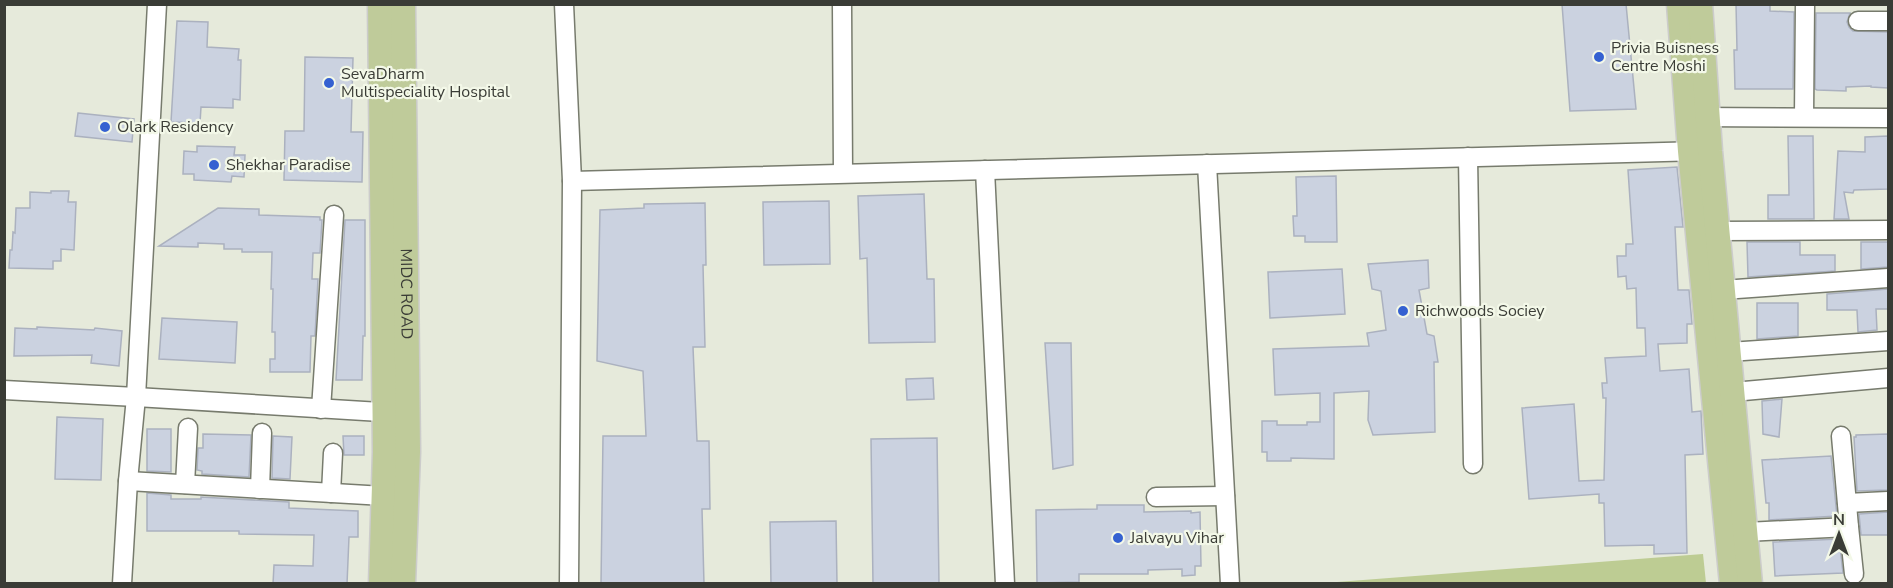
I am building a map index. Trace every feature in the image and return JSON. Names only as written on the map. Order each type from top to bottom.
[{"type":"main road","name":"MIDC ROAD","points":[[380,4],[396,413],[408,452],[404,584]]},
{"type":"main road","name":"MIDC ROAD","points":[[381,584],[384,496],[396,413],[402,4]]},
{"type":"main road","points":[[1679,4],[1697,117],[1732,584]]},
{"type":"main road","points":[[1697,117],[1700,4]]},
{"type":"main road","points":[[1700,151],[1718,231],[1750,584]]},
{"type":"street","points":[[122,584],[136,397],[157,4]]},
{"type":"street","points":[[564,4],[572,181],[568,584]]},
{"type":"street","points":[[842,4],[843,173]]},
{"type":"street","points":[[1804,116],[1805,4]]},
{"type":"street","points":[[1858,21],[1888,21]]},
{"type":"street","points":[[1697,117],[1888,118]]},
{"type":"street","points":[[572,181],[1700,151]]},
{"type":"street","points":[[1468,157],[1473,464]]},
{"type":"street","points":[[1207,164],[1230,584]]},
{"type":"street","points":[[985,170],[1005,584]]},
{"type":"street","points":[[321,409],[334,216]]},
{"type":"street","points":[[1718,231],[1888,230]]},
{"type":"street","points":[[1723,290],[1888,278]]},
{"type":"street","points":[[1729,352],[1888,341]]},
{"type":"street","points":[[1733,392],[1888,378]]},
{"type":"street","points":[[4,390],[396,413]]},
{"type":"street","points":[[185,484],[188,428]]},
{"type":"street","points":[[260,489],[262,433]]},
{"type":"street","points":[[1841,436],[1854,573]]},
{"type":"street","points":[[331,493],[333,453]]},
{"type":"street","points":[[128,481],[384,496]]},
{"type":"street","points":[[1156,497],[1225,496]]},
{"type":"street","points":[[1847,503],[1888,501]]},
{"type":"street","points":[[1746,532],[1850,527]]},
{"type":"green space","points":[[1703,554],[1706,583],[1324,583]]},
{"type":"building","name":"Privia Buisness Centre Moshi","points":[[1562,4],[1626,4],[1636,109],[1570,111]]},
{"type":"building","points":[[1736,4],[1770,4],[1770,11],[1794,12],[1793,89],[1735,89]]},
{"type":"building","points":[[1816,13],[1850,13],[1847,22],[1853,31],[1888,32],[1888,88],[1846,87],[1846,91],[1815,89]]},
{"type":"building","points":[[177,21],[208,22],[207,47],[239,49],[240,100],[233,99],[233,108],[201,107],[200,123],[171,122]]},
{"type":"building","points":[[305,57],[353,58],[351,132],[363,132],[362,182],[284,180],[285,131],[304,131]]},
{"type":"building","name":"Olark Residency","points":[[78,113],[134,119],[132,142],[75,136]]},
{"type":"building","points":[[1788,136],[1813,136],[1814,219],[1768,219],[1768,195],[1789,195]]},
{"type":"building","points":[[1888,136],[1888,189],[1844,192],[1849,219],[1834,219],[1838,151],[1865,152],[1865,137]]},
{"type":"building","name":"Shekhar Paradise","points":[[197,146],[235,147],[234,155],[245,155],[244,177],[232,176],[231,182],[194,180],[194,174],[183,174],[184,151],[197,152]]},
{"type":"building","points":[[1677,167],[1683,227],[1675,227],[1678,290],[1689,290],[1692,324],[1687,324],[1687,343],[1658,344],[1660,371],[1689,369],[1692,412],[1701,411],[1703,454],[1685,455],[1687,553],[1654,554],[1654,545],[1605,546],[1604,503],[1599,503],[1599,494],[1529,499],[1522,408],[1574,404],[1579,481],[1604,480],[1606,398],[1603,398],[1602,383],[1607,383],[1605,358],[1646,356],[1645,328],[1637,328],[1636,288],[1627,289],[1626,276],[1618,277],[1617,256],[1626,256],[1626,244],[1633,244],[1628,170]]},
{"type":"building","points":[[1336,176],[1337,242],[1305,242],[1305,236],[1294,236],[1293,216],[1297,216],[1296,177]]},
{"type":"building","points":[[51,191],[69,191],[68,202],[76,202],[74,250],[61,249],[61,261],[53,261],[53,269],[9,268],[13,232],[15,233],[16,208],[30,208],[30,192],[51,193]]},
{"type":"building","points":[[924,194],[927,279],[934,279],[935,342],[869,343],[867,258],[860,259],[858,196]]},
{"type":"building","points":[[829,201],[830,264],[764,265],[763,202]]},
{"type":"building","points":[[705,203],[706,265],[703,265],[705,347],[693,347],[697,441],[709,441],[710,509],[702,509],[704,584],[601,584],[603,436],[646,436],[643,371],[597,361],[600,210],[644,208],[644,204]]},
{"type":"building","points":[[218,208],[259,209],[259,215],[320,217],[322,220],[320,253],[313,253],[312,279],[318,279],[315,336],[311,336],[310,372],[270,372],[270,359],[275,359],[275,332],[272,332],[272,252],[242,252],[242,249],[224,249],[224,244],[198,243],[198,247],[159,246]]},
{"type":"building","points":[[345,220],[365,220],[365,336],[363,336],[362,380],[336,380]]},
{"type":"building","points":[[1747,242],[1800,242],[1800,255],[1835,255],[1835,271],[1748,277]]},
{"type":"building","points":[[1861,242],[1888,242],[1888,267],[1861,269]]},
{"type":"building","points":[[1428,260],[1429,288],[1419,290],[1427,334],[1434,336],[1438,362],[1434,362],[1435,432],[1373,435],[1368,420],[1369,391],[1334,393],[1334,459],[1291,458],[1291,461],[1267,461],[1267,452],[1262,452],[1262,421],[1277,421],[1277,425],[1307,425],[1307,422],[1320,422],[1320,393],[1275,395],[1273,349],[1369,346],[1367,333],[1386,330],[1381,291],[1372,289],[1368,264]]},
{"type":"building","points":[[1342,269],[1345,314],[1270,318],[1268,272]]},
{"type":"building","points":[[1888,289],[1888,309],[1876,309],[1877,330],[1858,332],[1857,310],[1827,310],[1827,294]]},
{"type":"building","points":[[1757,303],[1798,303],[1798,336],[1757,339]]},
{"type":"building","points":[[162,318],[237,322],[235,363],[159,359]]},
{"type":"building","points":[[37,327],[122,331],[119,366],[91,363],[92,355],[14,356],[15,328],[37,329]]},
{"type":"building","points":[[1045,343],[1071,343],[1073,465],[1053,469]]},
{"type":"building","points":[[933,378],[934,399],[907,400],[906,379]]},
{"type":"building","points":[[1782,399],[1779,437],[1763,434],[1762,401]]},
{"type":"building","points":[[57,417],[103,419],[101,480],[55,479]]},
{"type":"building","points":[[147,429],[171,429],[171,472],[147,471]]},
{"type":"building","points":[[203,434],[251,435],[249,477],[202,474],[202,471],[197,470],[198,448],[203,448]]},
{"type":"building","points":[[1888,434],[1888,490],[1857,491],[1854,437],[1856,435]]},
{"type":"building","points":[[273,436],[292,437],[290,479],[272,478]]},
{"type":"building","points":[[343,436],[364,436],[364,455],[344,455]]},
{"type":"building","points":[[937,438],[939,584],[873,584],[871,439]]},
{"type":"building","points":[[1831,456],[1837,516],[1769,520],[1769,503],[1766,503],[1762,460]]},
{"type":"building","points":[[147,493],[171,495],[171,499],[201,499],[201,497],[289,502],[289,508],[358,511],[358,537],[349,537],[347,584],[273,584],[274,565],[313,566],[314,535],[239,534],[239,531],[147,531]]},
{"type":"building","points":[[1097,505],[1144,505],[1144,512],[1200,512],[1201,566],[1195,566],[1195,575],[1182,576],[1182,569],[1148,570],[1148,574],[1079,574],[1079,582],[1037,583],[1036,510],[1097,509]]},
{"type":"building","points":[[1888,512],[1888,535],[1861,535],[1859,514]]},
{"type":"building","points":[[836,521],[837,584],[771,584],[770,522]]},
{"type":"building","points":[[1839,539],[1843,573],[1775,576],[1773,542]]},
{"type":"place","name":"Privia Buisness Centre Moshi","points":[[1599,57]]},
{"type":"place","name":"SevaDharm Multispeciality Hospital","points":[[329,83]]},
{"type":"place","name":"Olark Residency","points":[[105,127]]},
{"type":"place","name":"Shekhar Paradise","points":[[214,165]]},
{"type":"place","name":"Richwoods Sociey","points":[[1403,311]]},
{"type":"place","name":"Jalvayu Vihar","points":[[1118,538]]}]
